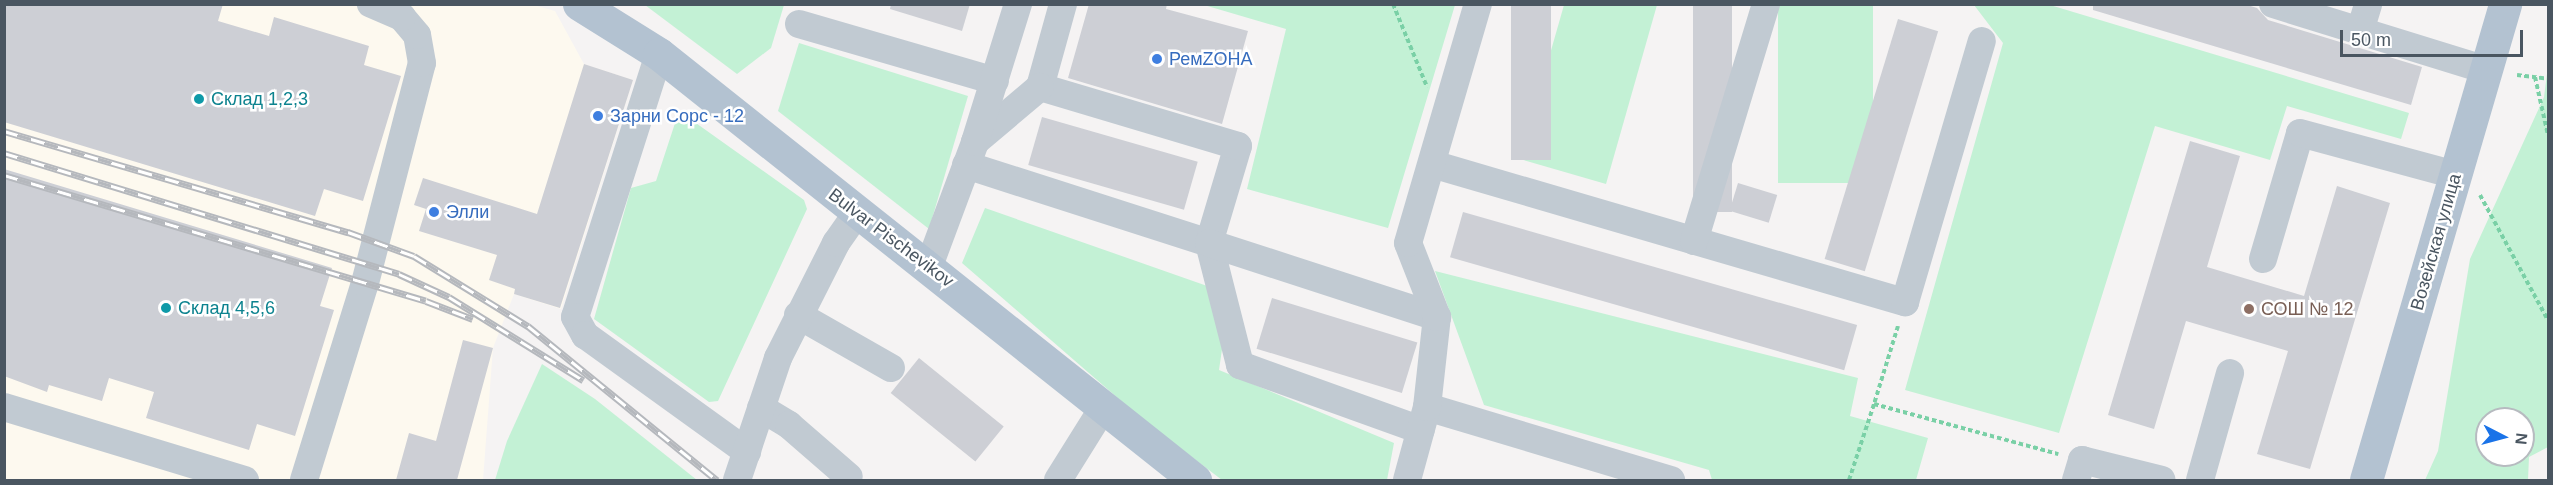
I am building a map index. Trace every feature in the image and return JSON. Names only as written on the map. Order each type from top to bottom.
[{"type":"main road","name":"Bulvar Pischevikov","points":[[579,4],[659,54],[857,213],[929,266],[1195,480]]},
{"type":"main road","name":"Возейская улица","points":[[2366,480],[2502,72],[2505,4]]},
{"type":"lane","points":[[304,480],[365,284],[422,63],[417,35],[402,17],[371,4]]},
{"type":"lane","points":[[929,266],[971,153],[1018,4]]},
{"type":"lane","points":[[971,153],[1040,87],[1064,4]]},
{"type":"lane","points":[[1407,480],[1424,418],[1437,317],[1408,243],[1444,130],[1478,4]]},
{"type":"lane","points":[[1694,241],[1766,4]]},
{"type":"lane","points":[[2273,4],[2364,18],[2502,72]]},
{"type":"lane","points":[[799,24],[995,81]]},
{"type":"lane","points":[[1432,164],[1905,302],[1982,41]]},
{"type":"lane","points":[[659,54],[575,317],[585,335],[747,452]]},
{"type":"lane","points":[[1040,87],[1238,146],[1209,243],[1240,365],[1424,418],[1671,480]]},
{"type":"lane","points":[[2263,259],[2300,133],[2466,181]]},
{"type":"lane","points":[[971,153],[1209,243],[1437,317]]},
{"type":"lane","points":[[737,480],[761,408],[798,315],[836,243],[857,213]]},
{"type":"lane","points":[[798,315],[891,368]]},
{"type":"lane","points":[[2200,480],[2230,374]]},
{"type":"lane","points":[[4,407],[245,480]]},
{"type":"lane","points":[[761,408],[789,424],[849,477]]},
{"type":"lane","points":[[1058,480],[1103,408]]},
{"type":"lane","points":[[2079,470],[2162,480]]},
{"type":"path","points":[[1393,4],[1444,130]]},
{"type":"path","points":[[2502,72],[2548,80]]},
{"type":"path","points":[[2535,77],[2548,135]]},
{"type":"path","points":[[2466,181],[2548,320]]},
{"type":"path","points":[[1849,480],[1905,302]]},
{"type":"path","points":[[1874,404],[2079,470]]},
{"type":"shaded area","points":[[4,5],[534,5],[555,11],[584,64],[633,80],[561,309],[514,294],[493,348],[483,480],[5,480]]},
{"type":"green space","points":[[645,5],[784,5],[771,48],[737,74]]},
{"type":"green space","points":[[1204,5],[1455,5],[1388,228],[1247,189],[1286,29]]},
{"type":"green space","points":[[1564,5],[1657,5],[1606,184],[1520,159]]},
{"type":"green space","points":[[1778,5],[1873,5],[1873,183],[1778,183]]},
{"type":"green space","points":[[1974,5],[2050,5],[2409,113],[2401,139],[2287,106],[2270,160],[2155,126],[2059,433],[1905,390],[2003,43]]},
{"type":"green space","points":[[799,43],[968,96],[929,229],[778,111]]},
{"type":"green space","points":[[2548,66],[2548,447],[2535,454],[2535,407],[2475,407],[2475,467],[2529,467],[2528,480],[2425,480],[2438,451],[2470,259],[2544,97]]},
{"type":"green space","points":[[679,111],[804,200],[807,209],[718,401],[709,402],[594,319],[631,188],[656,181]]},
{"type":"green space","points":[[985,208],[1230,294],[1219,370],[1394,443],[1387,480],[1222,480],[1142,419],[962,263]]},
{"type":"green space","points":[[1435,271],[1858,378],[1850,416],[1928,438],[1916,480],[1712,480],[1709,470],[1484,405]]},
{"type":"green space","points":[[542,364],[595,399],[697,480],[495,480],[507,441]]},
{"type":"building","name":"Склад 1,2,3","points":[[4,4],[223,4],[218,21],[269,36],[274,17],[369,46],[364,65],[401,76],[363,201],[324,189],[315,216],[4,122]]},
{"type":"building","points":[[891,4],[970,4],[962,31],[890,9]]},
{"type":"building","name":"РемZОНА","points":[[1089,4],[1167,4],[1166,9],[1248,31],[1222,124],[1068,78]]},
{"type":"building","points":[[1511,4],[1551,4],[1551,160],[1511,160]]},
{"type":"building","points":[[1693,4],[1732,4],[1732,212],[1693,212]]},
{"type":"building","points":[[2093,4],[2244,4],[2257,8],[2268,20],[2422,67],[2411,105],[2093,10]]},
{"type":"building","points":[[1898,19],[1938,31],[1865,271],[1825,259]]},
{"type":"building","points":[[584,64],[633,80],[560,308],[514,294],[515,289],[489,280],[497,255],[419,231],[426,209],[414,205],[423,178],[537,214]]},
{"type":"building","points":[[1042,117],[1198,162],[1184,210],[1028,165]]},
{"type":"building","name":"СОШ № 12","points":[[2190,141],[2240,156],[2207,267],[2304,296],[2337,186],[2390,203],[2310,469],[2257,454],[2288,351],[2186,321],[2154,429],[2108,415]]},
{"type":"building","name":"Склад 4,5,6","points":[[4,169],[332,268],[320,306],[334,310],[295,436],[257,424],[249,450],[146,418],[154,392],[109,378],[102,401],[49,385],[47,392],[4,376]]},
{"type":"building","points":[[1738,183],[1777,195],[1769,223],[1730,211]]},
{"type":"building","points":[[1463,212],[1857,325],[1844,370],[1450,257]]},
{"type":"building","points":[[1272,298],[1417,342],[1402,393],[1257,349]]},
{"type":"building","points":[[463,340],[493,348],[457,480],[396,480],[409,433],[436,441]]},
{"type":"building","points":[[919,358],[1004,427],[975,462],[891,393]]},
{"type":"railway","points":[[4,131],[348,232],[414,256],[528,326],[717,480]]},
{"type":"railway","points":[[4,153],[399,274],[449,297],[583,380]]},
{"type":"railway","points":[[4,175],[426,301],[473,319]]},
{"type":"place","name":"РемZОНА","points":[[1157,59]]},
{"type":"place","name":"Склад 1,2,3","points":[[199,99]]},
{"type":"place","name":"Зарни Сорс - 12","points":[[598,116]]},
{"type":"place","name":"Элли","points":[[434,212]]},
{"type":"place","name":"Склад 4,5,6","points":[[166,308]]},
{"type":"place","name":"СОШ № 12","points":[[2249,309]]}]
